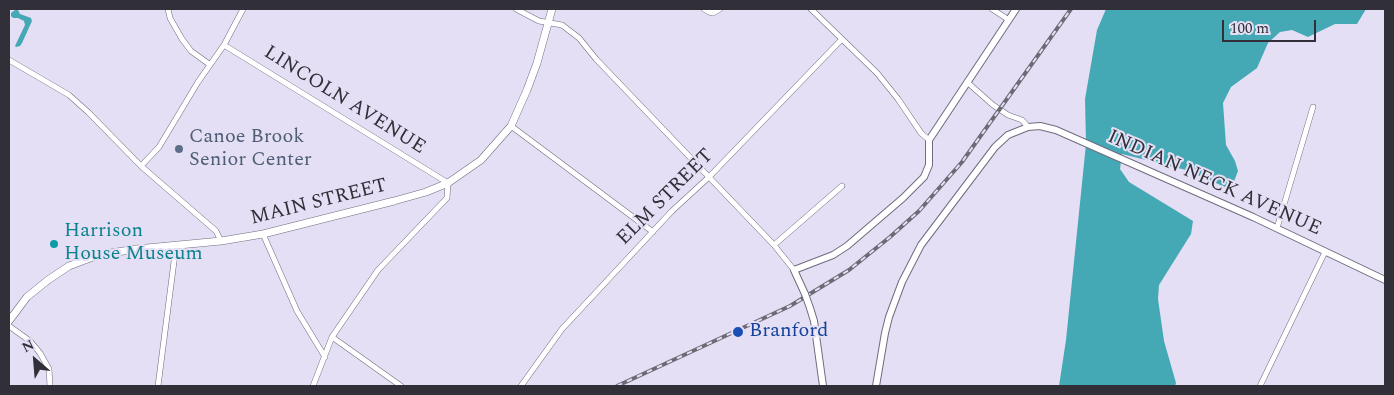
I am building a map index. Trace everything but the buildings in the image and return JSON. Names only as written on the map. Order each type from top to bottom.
[{"type":"main road","name":"MAIN STREET","points":[[9,320],[27,297],[48,280],[69,266],[98,255],[136,249],[221,241],[263,234],[394,202],[448,183],[481,160],[511,126],[528,90],[552,9]]},
{"type":"street","points":[[168,9],[170,18],[182,39],[191,51],[209,64]]},
{"type":"street","points":[[141,166],[159,147],[209,64],[224,45],[243,9]]},
{"type":"street","points":[[516,9],[539,21],[562,25],[579,38],[596,59],[774,245],[794,270],[810,308],[814,321],[823,386]]},
{"type":"street","points":[[704,9],[713,13],[720,9]]},
{"type":"street","points":[[811,9],[877,73],[898,99],[921,133],[929,140]]},
{"type":"street","points":[[992,9],[1009,20]]},
{"type":"street","points":[[794,270],[833,254],[847,246],[920,182],[928,171],[929,140],[1016,9]]},
{"type":"street","name":"ELM STREET","points":[[521,386],[562,329],[653,232],[709,177],[842,39]]},
{"type":"street","name":"LINCOLN AVENUE","points":[[224,45],[448,183]]},
{"type":"street","points":[[9,60],[69,95],[141,166],[216,231],[221,241]]},
{"type":"street","name":"INDIAN NECK AVENUE","points":[[967,82],[993,105],[1008,115],[1022,120],[1028,127]]},
{"type":"street","points":[[1277,228],[1313,107]]},
{"type":"street","points":[[511,126],[653,232]]},
{"type":"street","name":"INDIAN NECK AVENUE","points":[[876,386],[884,333],[902,282],[921,245],[995,147],[1008,135],[1028,127],[1048,127],[1277,228],[1385,280]]},
{"type":"street","points":[[314,386],[332,337],[378,270],[447,198],[448,183]]},
{"type":"street","points":[[774,245],[842,186]]},
{"type":"street","points":[[263,234],[296,311],[325,357]]},
{"type":"street","points":[[158,386],[176,246]]},
{"type":"street","points":[[1260,386],[1325,252]]},
{"type":"street","points":[[9,326],[30,341],[40,353],[49,369],[50,386]]},
{"type":"street","points":[[332,337],[401,386]]},
{"type":"water","points":[[1106,9],[1366,9],[1357,24],[1335,24],[1308,37],[1292,30],[1280,32],[1268,43],[1257,68],[1231,87],[1223,103],[1226,145],[1238,171],[1233,184],[1225,187],[1186,170],[1122,154],[1120,169],[1129,182],[1193,221],[1191,234],[1159,285],[1158,299],[1164,341],[1176,383],[1175,386],[1059,386],[1066,340],[1086,144],[1085,99],[1097,30]]},
{"type":"water","points":[[15,10],[31,18],[32,21],[22,43],[16,47],[25,25],[24,21],[11,16],[11,13]]},
{"type":"railway","points":[[617,386],[790,306],[849,270],[890,237],[919,211],[962,162],[1071,9]]},
{"type":"place","name":"Canoe Brook Senior Center","points":[[179,149]]},
{"type":"place","name":"Harrison House Museum","points":[[54,244]]},
{"type":"place","name":"Branford","points":[[738,332]]}]
